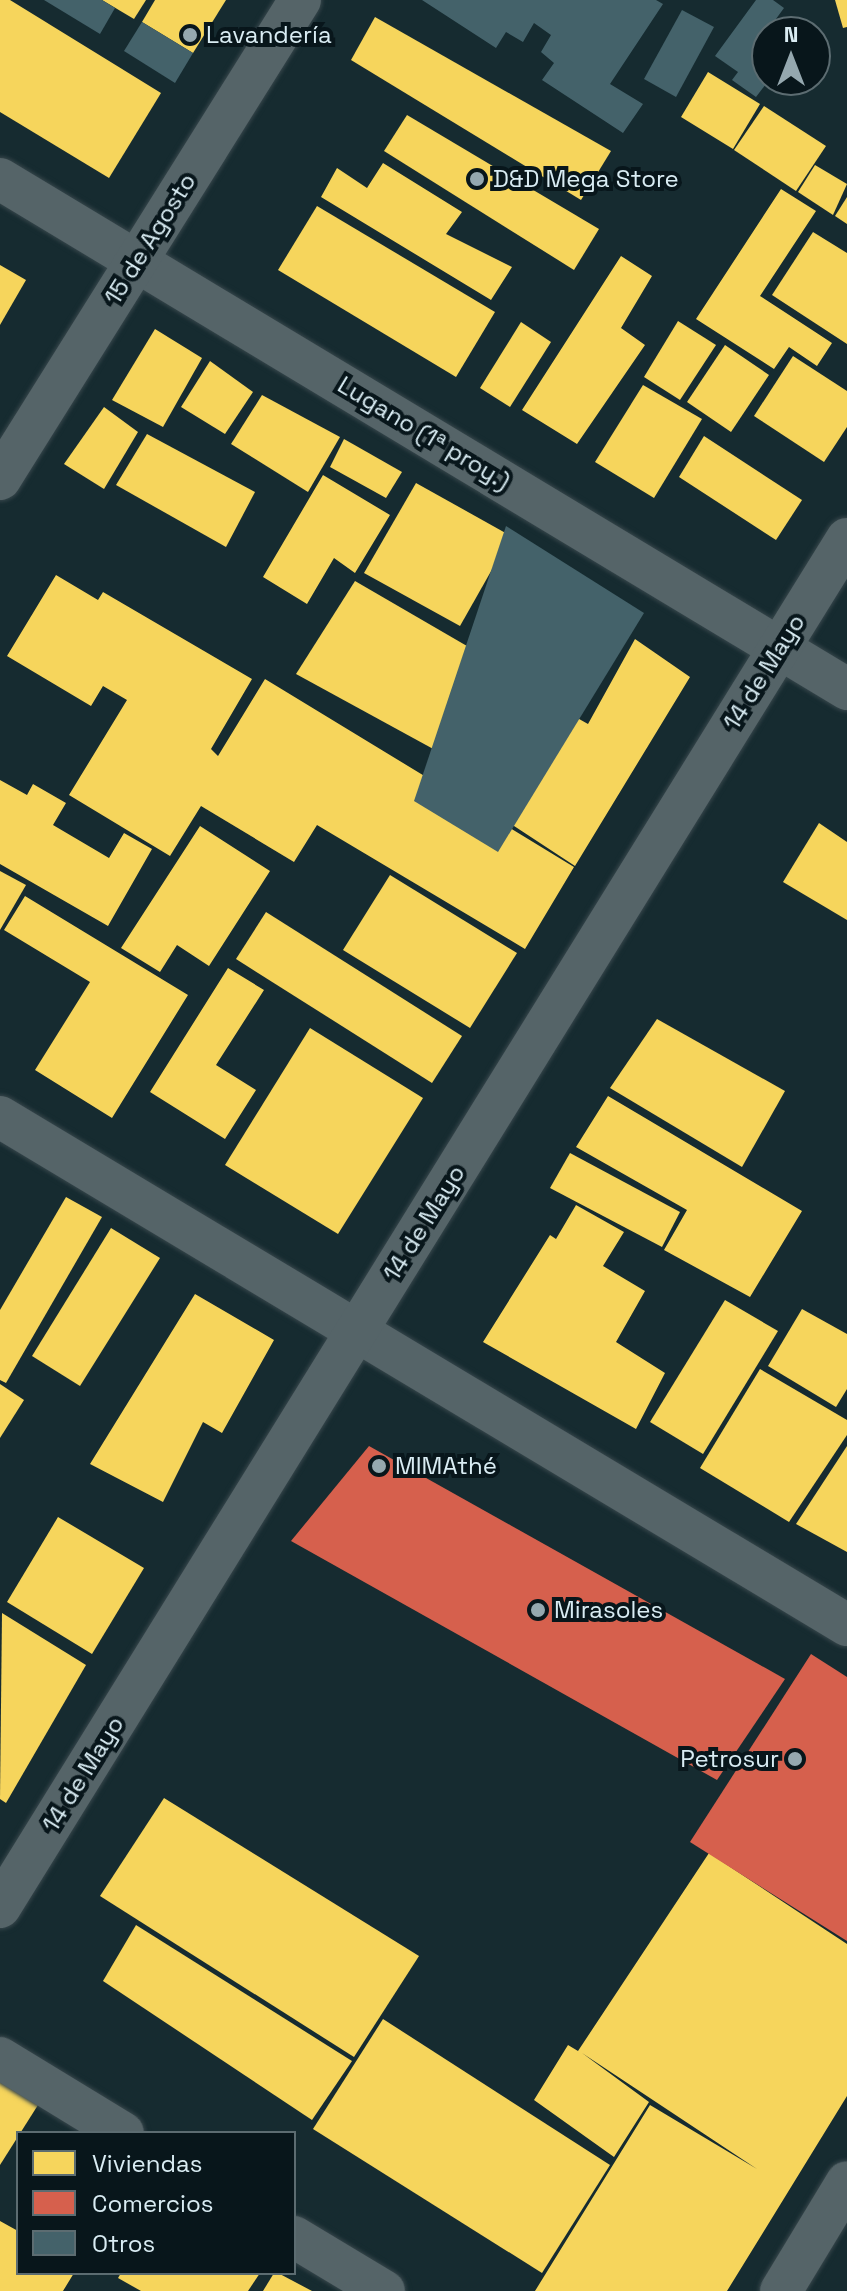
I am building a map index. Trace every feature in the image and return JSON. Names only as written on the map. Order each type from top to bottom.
[{"type":"street","name":"15 de Agosto","points":[[0,479],[300,0]]},
{"type":"street","name":"Lugano (1ª proy.)","points":[[0,179],[847,689]]},
{"type":"street","name":"14 de Mayo","points":[[0,1907],[847,539]]},
{"type":"street","points":[[0,1117],[847,1625]]},
{"type":"street","points":[[0,2058],[120,2131]]},
{"type":"street","points":[[781,2291],[847,2182]]},
{"type":"street","points":[[296,2238],[384,2291]]},
{"type":"building: Viviendas","points":[[0,0],[10,0],[161,93],[109,178],[0,112]]},
{"type":"building: Viviendas","points":[[102,0],[146,0],[134,19]]},
{"type":"building: Viviendas","points":[[155,0],[226,0],[193,53],[142,22]]},
{"type":"building: Viviendas","points":[[835,0],[847,0],[847,27],[843,28]]},
{"type":"building: Viviendas","points":[[375,17],[611,151],[581,200],[351,60]]},
{"type":"building: Viviendas","points":[[708,72],[760,104],[733,149],[681,117]]},
{"type":"building: Viviendas","points":[[764,106],[826,146],[796,191],[734,150]]},
{"type":"building: Viviendas","points":[[407,115],[599,229],[574,270],[384,151]]},
{"type":"building: Viviendas","points":[[383,163],[462,212],[446,234],[512,267],[491,300],[321,197],[337,168],[367,188]]},
{"type":"building: Viviendas","points":[[815,165],[847,184],[833,215],[798,192]]},
{"type":"building: Viviendas","points":[[781,189],[816,211],[760,296],[832,343],[817,366],[789,347],[774,369],[696,319]]},
{"type":"building: Viviendas","points":[[847,197],[847,224],[835,216]]},
{"type":"building: Viviendas","points":[[317,206],[495,312],[456,377],[278,270]]},
{"type":"building: Viviendas","points":[[813,232],[847,253],[847,344],[772,295]]},
{"type":"building: Viviendas","points":[[621,256],[652,276],[621,328],[645,345],[577,444],[522,410]]},
{"type":"building: Viviendas","points":[[0,265],[26,280],[0,325]]},
{"type":"building: Viviendas","points":[[678,321],[716,345],[680,400],[644,377]]},
{"type":"building: Viviendas","points":[[521,322],[551,342],[510,407],[480,388]]},
{"type":"building: Viviendas","points":[[155,329],[202,358],[163,427],[112,400]]},
{"type":"building: Viviendas","points":[[725,345],[769,375],[731,432],[687,402]]},
{"type":"building: Viviendas","points":[[793,356],[847,391],[847,427],[824,462],[754,416]]},
{"type":"building: Viviendas","points":[[210,361],[253,392],[225,434],[181,407]]},
{"type":"building: Viviendas","points":[[643,385],[702,419],[654,498],[595,462]]},
{"type":"building: Viviendas","points":[[262,395],[340,437],[308,492],[231,444]]},
{"type":"building: Viviendas","points":[[104,407],[138,432],[104,489],[64,464]]},
{"type":"building: Viviendas","points":[[147,434],[255,492],[226,547],[116,485]]},
{"type":"building: Viviendas","points":[[704,436],[802,500],[776,540],[679,477]]},
{"type":"building: Viviendas","points":[[344,439],[402,472],[386,498],[330,467]]},
{"type":"building: Viviendas","points":[[323,475],[390,515],[355,573],[334,558],[307,604],[263,577]]},
{"type":"building: Viviendas","points":[[416,483],[511,536],[460,626],[364,573]]},
{"type":"building: Viviendas","points":[[538,564],[632,622],[582,706],[546,684],[568,638],[512,609]]},
{"type":"building: Viviendas","points":[[56,575],[98,600],[103,592],[252,679],[211,749],[218,756],[265,679],[574,867],[525,949],[317,825],[294,862],[201,806],[170,856],[69,795],[127,700],[103,686],[91,706],[7,656]]},
{"type":"building: Viviendas","points":[[355,581],[572,707],[512,792],[296,674]]},
{"type":"building: Viviendas","points":[[635,639],[690,677],[575,866],[502,818],[572,715],[588,724]]},
{"type":"building: Viviendas","points":[[0,780],[27,795],[33,784],[66,803],[53,825],[109,858],[124,833],[152,849],[108,926],[0,864]]},
{"type":"building: Viviendas","points":[[819,823],[847,842],[847,920],[783,882]]},
{"type":"building: Viviendas","points":[[200,826],[270,871],[209,966],[177,945],[160,972],[121,948]]},
{"type":"building: Viviendas","points":[[0,871],[26,885],[0,930]]},
{"type":"building: Viviendas","points":[[390,875],[517,953],[470,1028],[343,950]]},
{"type":"building: Viviendas","points":[[25,896],[188,995],[112,1118],[35,1070],[90,982],[4,930]]},
{"type":"building: Viviendas","points":[[266,912],[462,1036],[432,1083],[236,959]]},
{"type":"building: Viviendas","points":[[228,968],[264,990],[216,1065],[256,1090],[225,1139],[150,1092]]},
{"type":"building: Viviendas","points":[[657,1019],[785,1091],[742,1167],[610,1088]]},
{"type":"building: Viviendas","points":[[310,1028],[423,1098],[338,1234],[225,1165]]},
{"type":"building: Viviendas","points":[[608,1096],[802,1211],[750,1297],[664,1250],[687,1210],[576,1147]]},
{"type":"building: Viviendas","points":[[570,1153],[680,1212],[662,1247],[550,1188]]},
{"type":"building: Viviendas","points":[[66,1197],[102,1217],[6,1383],[0,1380],[0,1310]]},
{"type":"building: Viviendas","points":[[576,1205],[624,1232],[603,1266],[645,1291],[616,1342],[665,1373],[636,1429],[483,1342],[550,1235],[556,1239]]},
{"type":"building: Viviendas","points":[[111,1228],[160,1258],[80,1386],[32,1356]]},
{"type":"building: Viviendas","points":[[195,1294],[274,1340],[222,1433],[203,1422],[163,1502],[90,1464]]},
{"type":"building: Viviendas","points":[[725,1300],[778,1331],[703,1454],[650,1422]]},
{"type":"building: Viviendas","points":[[802,1309],[847,1334],[847,1389],[836,1407],[768,1366]]},
{"type":"building: Viviendas","points":[[760,1369],[847,1420],[847,1435],[789,1522],[700,1468]]},
{"type":"building: Viviendas","points":[[0,1384],[24,1400],[0,1438]]},
{"type":"building: Viviendas","points":[[847,1446],[847,1552],[796,1524]]},
{"type":"building: Viviendas","points":[[58,1517],[144,1568],[92,1654],[7,1602]]},
{"type":"building: Viviendas","points":[[2,1613],[86,1665],[6,1803],[0,1799]]},
{"type":"building: Viviendas","points":[[164,1798],[419,1956],[354,2057],[100,1896]]},
{"type":"building: Viviendas","points":[[709,1853],[847,1944],[847,2096],[727,2291],[535,2291],[650,2105],[757,2169],[582,2053],[649,2102],[614,2157],[534,2100],[568,2045],[578,2051]]},
{"type":"building: Viviendas","points":[[136,1925],[352,2061],[312,2120],[103,1981]]},
{"type":"building: Viviendas","points":[[383,2019],[610,2165],[542,2273],[313,2129]]},
{"type":"building: Viviendas","points":[[0,2081],[38,2105],[22,2131],[16,2131],[16,2140],[0,2165]]},
{"type":"building: Viviendas","points":[[0,2221],[16,2230],[16,2275],[73,2275],[63,2291],[0,2291]]},
{"type":"building: Viviendas","points":[[120,2275],[259,2275],[248,2291],[141,2291],[118,2278]]},
{"type":"building: Viviendas","points":[[273,2275],[282,2275],[312,2291],[263,2291]]},
{"type":"building: Comercios","name":"Mirasoles","points":[[369,1446],[785,1679],[717,1780],[291,1541]]},
{"type":"building: Comercios","name":"Petrosur","points":[[811,1654],[847,1677],[847,1941],[690,1842]]},
{"type":"building: Otros","points":[[44,0],[102,0],[115,8],[100,34]]},
{"type":"building: Otros","points":[[422,0],[656,0],[663,4],[610,84],[643,104],[623,133],[542,80],[554,63],[541,52],[551,35],[534,23],[523,42],[506,32],[496,48]]},
{"type":"building: Otros","points":[[756,0],[773,0],[784,8],[778,16],[751,16],[751,93],[732,80],[738,72],[715,56]]},
{"type":"building: Otros","points":[[682,10],[714,27],[676,97],[644,79]]},
{"type":"building: Otros","points":[[142,22],[193,53],[175,83],[124,51]]},
{"type":"building: Otros","points":[[506,526],[644,613],[498,852],[414,801]]},
{"type":"place","name":"Lavandería","points":[[190,35]]},
{"type":"place","name":"D&D Mega Store","points":[[477,179]]},
{"type":"place","name":"MIMAthé","points":[[379,1466]]},
{"type":"place","name":"Mirasoles","points":[[538,1610]]},
{"type":"place","name":"Petrosur","points":[[795,1759]]}]
